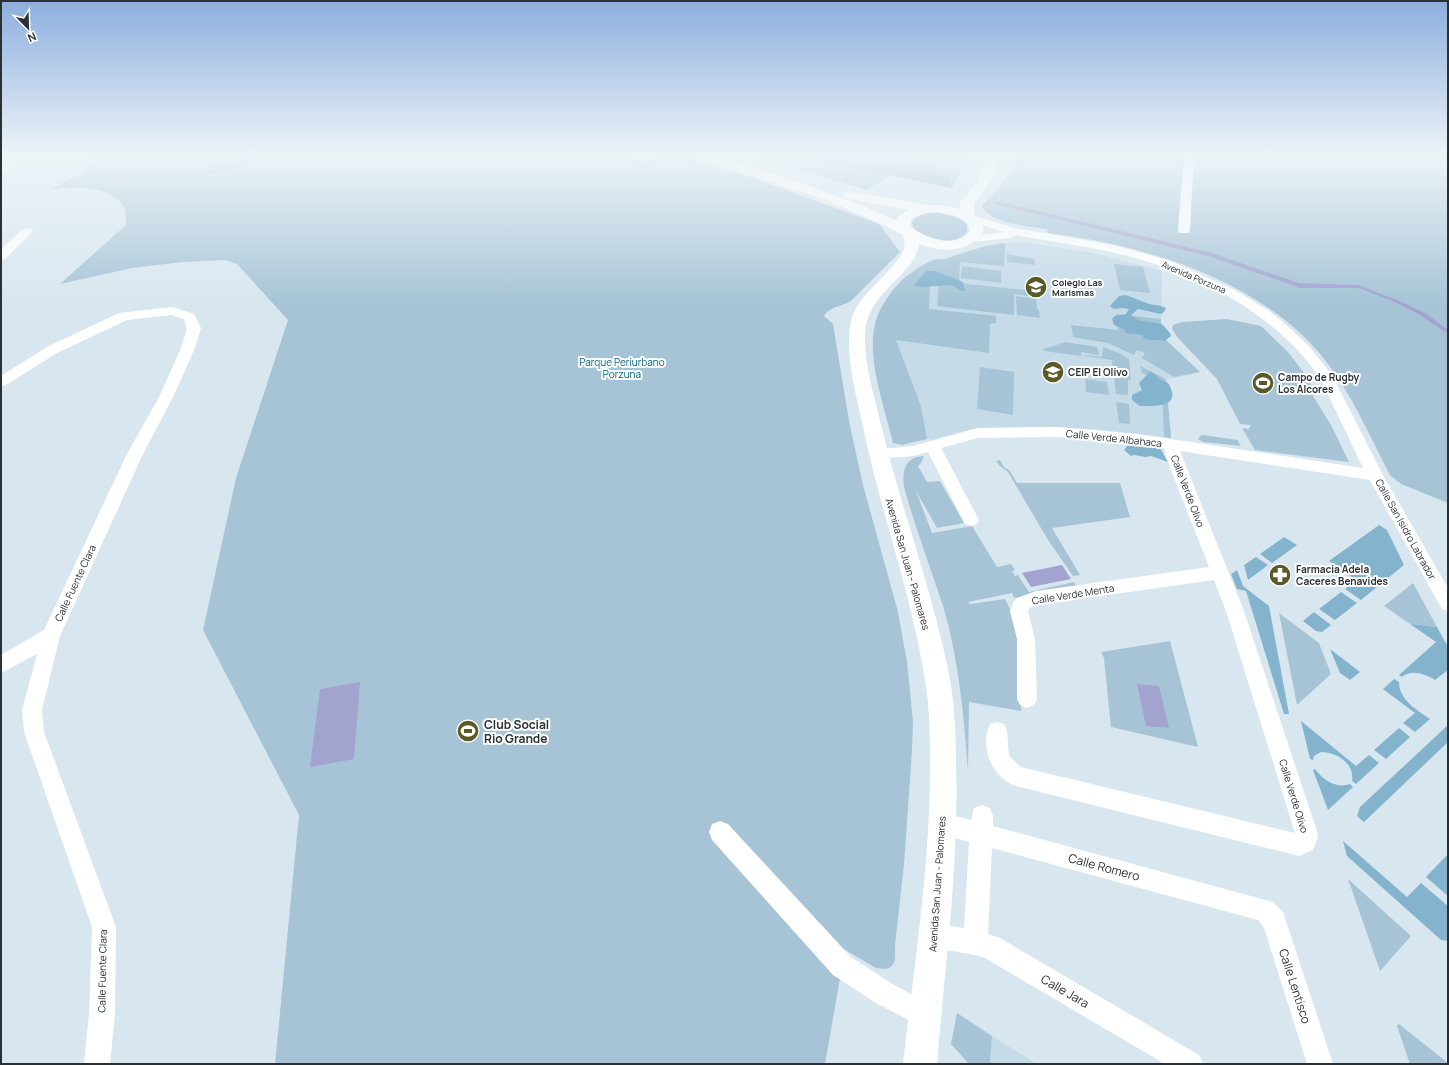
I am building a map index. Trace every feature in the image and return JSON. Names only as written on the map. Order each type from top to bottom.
[{"type":"street","points":[[848,204],[871,213],[928,242],[950,245]]},
{"type":"street","points":[[905,204],[958,212],[968,217],[1004,229],[1042,237]]},
{"type":"street","points":[[896,270],[910,252],[912,242],[909,233],[904,228],[904,219],[912,212],[960,204]]},
{"type":"street","points":[[968,204],[968,217],[975,224],[977,230],[975,235],[970,240]]},
{"type":"street","points":[[1184,231],[1186,204]]},
{"type":"street","points":[[1,256],[27,231]]},
{"type":"street","points":[[896,270],[913,259],[950,245],[970,240],[1005,235],[1042,237]]},
{"type":"street","name":"Avenida Porzuna","points":[[1042,237],[1113,249],[1164,263],[1213,283],[1264,314],[1304,349],[1325,375],[1375,474]]},
{"type":"street","name":"Avenida San Juan - Palomares","points":[[896,270],[867,302],[860,318],[857,330],[860,365],[877,454],[916,582],[938,679],[941,709],[944,792],[934,936],[924,1015],[920,1064]]},
{"type":"street","name":"Calle Fuente Clara","points":[[1,382],[52,350],[124,316],[172,311],[189,316],[194,328],[188,348],[166,397],[135,454],[51,636],[32,710],[34,732],[104,927],[102,1014],[97,1064]]},
{"type":"street","name":"Calle Verde Albahaca","points":[[877,454],[905,453],[970,434],[986,432],[1058,432],[1120,437],[1375,474]]},
{"type":"street","name":"Calle Verde Olivo","points":[[997,731],[997,752],[1002,764],[1008,771],[1020,777],[1299,845],[1304,842],[1307,837],[1306,831],[1235,611],[1174,457],[1171,444]]},
{"type":"street","points":[[932,446],[971,520]]},
{"type":"street","name":"Calle San Isidro Labrador","points":[[1375,474],[1448,604]]},
{"type":"street","name":"Calle Verde Menta","points":[[1087,583],[1219,568]]},
{"type":"street","name":"Calle Verde Menta","points":[[1027,699],[1025,635],[1019,611],[1020,606],[1024,603],[1036,598],[1219,568]]},
{"type":"street","points":[[1,665],[51,636]]},
{"type":"street","name":"Calle Romero","points":[[942,824],[982,826],[1265,910]]},
{"type":"street","points":[[975,942],[982,826]]},
{"type":"street","points":[[720,832],[842,966],[885,994],[924,1015]]},
{"type":"street","name":"Calle Lentisco","points":[[1265,910],[1274,921],[1320,1064]]},
{"type":"street","name":"Calle Jara","points":[[934,936],[975,942],[991,948],[1190,1064]]},
{"type":"shaded area","points":[[995,204],[1007,204],[1212,253],[1299,283],[1358,285],[1425,313],[1448,330],[1448,334],[1420,315],[1395,302],[1359,288],[1300,288],[1208,256]]},
{"type":"shaded area","name":"CEIP El Olivo","points":[[1023,242],[1094,253],[1162,271],[1161,335],[1200,372],[1166,380],[1171,438],[1094,429],[1024,427],[979,428],[932,440],[927,439],[921,406],[897,343],[890,304],[929,268],[954,255],[992,245]]},
{"type":"shaded area","points":[[926,271],[936,271],[963,282],[965,291],[950,285],[921,287],[914,285]]},
{"type":"shaded area","points":[[1126,295],[1149,304],[1166,308],[1161,314],[1138,309],[1131,315],[1138,320],[1162,324],[1171,336],[1165,341],[1147,340],[1143,337],[1143,335],[1126,333],[1124,329],[1114,325],[1112,319],[1115,316],[1126,314],[1129,309],[1114,309],[1110,306],[1119,296]]},
{"type":"shaded area","points":[[1150,372],[1168,383],[1172,392],[1172,397],[1170,401],[1161,405],[1140,406],[1132,400],[1132,395],[1142,390],[1139,383]]},
{"type":"shaded area","points":[[1130,442],[1160,448],[1168,462],[1151,456],[1131,456],[1124,450]]},
{"type":"shaded area","points":[[1379,525],[1387,530],[1404,565],[1361,600],[1345,589],[1356,580],[1329,561]]},
{"type":"shaded area","points":[[1284,537],[1297,545],[1272,563],[1260,554]]},
{"type":"shaded area","points":[[1256,557],[1268,565],[1248,580],[1244,565]]},
{"type":"shaded area","points":[[1062,565],[1071,579],[1031,587],[1022,573]]},
{"type":"shaded area","points":[[1237,570],[1243,586],[1269,606],[1289,714],[1284,714],[1246,591],[1237,589],[1231,574]]},
{"type":"shaded area","points":[[1341,592],[1357,603],[1335,620],[1319,609]]},
{"type":"shaded area","points":[[1314,612],[1331,625],[1322,632],[1316,631],[1303,621]]},
{"type":"shaded area","points":[[1410,624],[1437,627],[1448,647],[1448,670],[1435,680],[1418,673],[1410,673],[1402,677],[1399,675],[1436,642]]},
{"type":"shaded area","points":[[1330,649],[1360,672],[1350,680],[1340,673]]},
{"type":"shaded area","points":[[1394,679],[1399,682],[1405,699],[1414,708],[1430,719],[1415,732],[1403,723],[1415,713],[1383,689]]},
{"type":"shaded area","points":[[360,682],[354,759],[310,767],[320,689]]},
{"type":"shaded area","points":[[1137,684],[1159,686],[1169,728],[1146,726]]},
{"type":"shaded area","points":[[1301,721],[1356,766],[1369,755],[1379,763],[1356,784],[1352,781],[1351,769],[1338,756],[1321,752],[1314,756],[1313,760],[1310,759]]},
{"type":"shaded area","points":[[1448,725],[1448,742],[1364,822],[1357,816],[1360,807]]},
{"type":"shaded area","points":[[1399,728],[1410,737],[1386,759],[1374,750]]},
{"type":"shaded area","points":[[1315,769],[1322,777],[1330,782],[1340,785],[1350,784],[1353,787],[1328,810],[1313,770]]},
{"type":"shaded area","points":[[1343,841],[1407,897],[1421,883],[1448,906],[1448,941],[1441,940],[1347,856]]},
{"type":"shaded area","points":[[1448,854],[1448,896],[1426,877]]},
{"type":"shaded area","points":[[992,1036],[1037,1064],[990,1064]]},
{"type":"green space","name":"Parque Periurbano Porzuna","points":[[121,204],[823,204],[879,224],[900,252],[852,300],[829,310],[824,316],[833,324],[849,421],[863,485],[898,612],[907,662],[913,721],[912,750],[904,865],[895,945],[895,961],[891,967],[886,969],[876,968],[845,950],[825,1064],[275,1064],[299,815],[203,630],[236,478],[288,320],[237,264],[225,260],[183,262],[132,268],[60,284],[126,225],[124,207]]},
{"type":"green space","points":[[983,204],[1448,204],[1448,503],[1401,484],[1390,475],[1352,401],[1335,373],[1299,332],[1269,308],[1235,288],[1199,271],[1162,257],[1085,239],[1048,233],[1047,229],[1010,223],[991,216],[985,211],[982,205]]},
{"type":"green space","points":[[930,213],[945,214],[959,218],[967,225],[967,232],[955,240],[948,241],[927,236],[914,230],[912,222],[920,216]]},
{"type":"green space","points":[[1005,243],[1004,266],[960,262],[959,283],[1035,291],[1035,297],[1014,294],[1014,315],[937,306],[939,286],[930,285],[929,309],[996,316],[996,323],[990,324],[989,353],[896,340],[921,406],[927,439],[902,445],[893,443],[878,386],[873,356],[875,322],[884,303],[901,281],[913,271],[928,262],[937,259],[946,259],[982,247]]},
{"type":"green space","points":[[1007,254],[1034,259],[1035,265],[1007,262]]},
{"type":"green space","points":[[1114,264],[1143,267],[1150,293],[1120,290]]},
{"type":"green space","points":[[962,266],[1001,271],[1001,283],[961,278]]},
{"type":"green space","points":[[1016,296],[1036,299],[1040,318],[1017,315]]},
{"type":"green space","points":[[1116,314],[1161,319],[1161,335],[1125,331],[1141,334],[1156,341],[1166,340],[1200,372],[1174,377],[1142,358],[1145,353],[1137,350],[1134,355],[1108,343],[1073,337],[1071,325],[1118,330]]},
{"type":"green space","points":[[1227,319],[1261,326],[1288,352],[1304,373],[1314,390],[1310,391],[1331,425],[1349,462],[1255,450],[1242,428],[1249,429],[1249,427],[1251,427],[1250,425],[1240,424],[1217,379],[1178,338],[1172,329],[1173,325],[1182,322]]},
{"type":"green space","points":[[1065,342],[1097,347],[1099,355],[1081,352],[1081,356],[1044,351],[1044,349]]},
{"type":"green space","points":[[1103,347],[1119,353],[1129,359],[1131,380],[1128,380],[1128,395],[1116,394],[1112,360],[1085,356],[1102,357]]},
{"type":"green space","points":[[1140,366],[1166,379],[1171,438],[1164,437],[1162,382],[1142,373]]},
{"type":"green space","points":[[980,367],[1014,372],[1013,415],[977,409]]},
{"type":"green space","points":[[1085,379],[1107,382],[1109,395],[1086,392]]},
{"type":"green space","points":[[1116,402],[1129,404],[1130,424],[1119,423]]},
{"type":"green space","points":[[1204,435],[1237,440],[1241,446],[1203,442],[1198,439],[1200,436]]},
{"type":"green space","points":[[924,456],[918,466],[927,482],[940,481],[964,523],[937,528],[916,491],[932,533],[972,526],[997,567],[1011,564],[1015,570],[1012,571],[1015,576],[1018,575],[1029,592],[1074,582],[1078,589],[1014,598],[1012,593],[968,602],[970,604],[1005,599],[1017,624],[1021,711],[969,702],[968,772],[965,731],[954,649],[944,609],[904,487],[904,470],[906,466],[913,459]]},
{"type":"green space","points":[[1000,460],[1004,467],[1010,471],[1017,483],[1120,483],[1130,517],[1052,528],[1080,575],[1073,576],[1048,540],[1008,472],[996,461]]},
{"type":"green space","points":[[1413,583],[1437,627],[1410,624],[1384,606]]},
{"type":"green space","points":[[1279,613],[1319,643],[1331,674],[1297,705]]},
{"type":"green space","points":[[1170,641],[1198,747],[1111,727],[1104,658],[1101,652]]},
{"type":"green space","points":[[1348,879],[1411,936],[1380,971]]},
{"type":"green space","points":[[957,1013],[992,1036],[990,1064],[969,1064],[951,1044]]},
{"type":"green space","points":[[1399,1024],[1448,1064],[1410,1064],[1397,1026]]},
{"type":"place","name":"Colegio Las Marismas","points":[[1036,287]]},
{"type":"place","name":"CEIP El Olivo","points":[[1053,372]]},
{"type":"place","name":"Campo de Rugby Los Alcores","points":[[1263,383]]},
{"type":"place","name":"Farmacia Adela Caceres Benavides","points":[[1280,575]]},
{"type":"place","name":"Club Social Rio Grande","points":[[468,731]]}]
